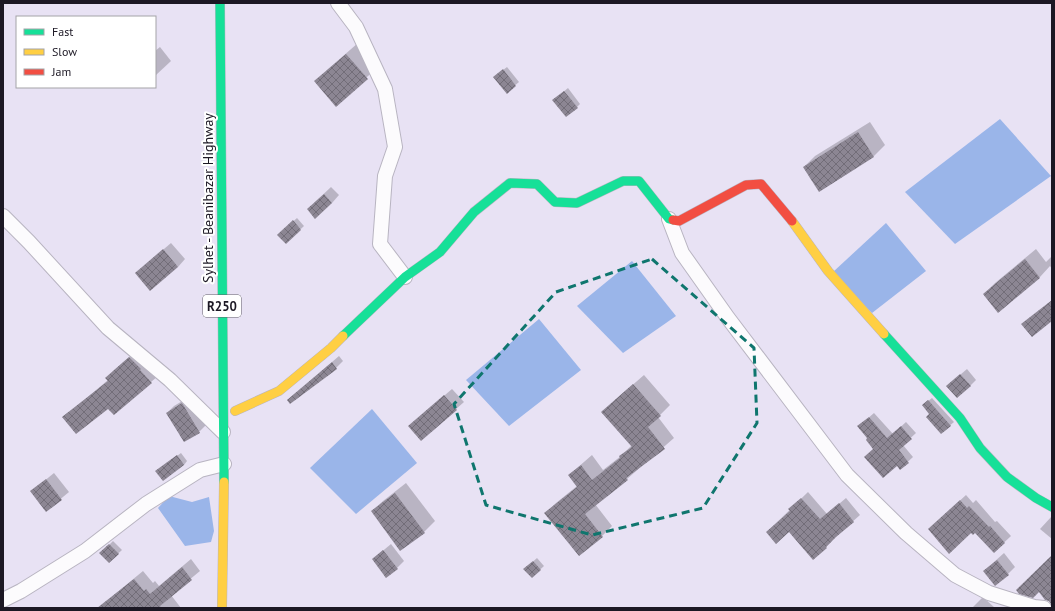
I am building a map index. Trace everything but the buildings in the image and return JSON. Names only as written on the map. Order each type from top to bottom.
[{"type":"street","name":"Sylhet - Beanibazar Highway","points":[[220,3],[224,464],[222,608]]},
{"type":"street","points":[[338,3],[356,27],[386,89],[395,147],[384,176],[380,244],[405,277]]},
{"type":"street","points":[[235,411],[279,391],[331,348],[405,277],[440,252],[474,212],[510,183],[537,184],[556,202],[577,203],[623,181],[639,181],[669,219],[682,253],[728,318],[847,475],[906,533],[954,574],[989,593],[1034,607],[1044,608]]},
{"type":"street","points":[[669,219],[678,221],[746,186],[761,184],[794,224],[828,271],[960,418],[980,448],[1007,477],[1036,498],[1052,507]]},
{"type":"street","points":[[3,216],[108,328],[170,380],[223,432]]},
{"type":"street","points":[[3,600],[21,591],[85,551],[146,504],[200,470],[224,464]]},
{"type":"highlighted area","points":[[652,259],[754,348],[757,423],[703,508],[592,535],[486,505],[454,404],[556,292]]},
{"type":"water","points":[[1000,119],[1051,176],[955,244],[905,192]]},
{"type":"water","points":[[886,223],[926,271],[872,313],[833,272]]},
{"type":"water","points":[[632,261],[676,316],[623,353],[577,306]]},
{"type":"water","points":[[539,319],[581,370],[509,426],[466,380]]},
{"type":"water","points":[[372,409],[417,463],[356,514],[310,468]]},
{"type":"water","points":[[169,496],[192,502],[209,497],[214,531],[211,542],[185,546],[158,508]]},
{"type":"traffic: fast","points":[[220,3],[224,482]]},
{"type":"traffic: fast","points":[[343,336],[405,277],[440,252],[474,212],[510,183],[537,184],[555,202],[577,203],[623,181],[639,181],[669,219],[673,220]]},
{"type":"traffic: fast","points":[[884,334],[960,418],[980,448],[1007,477],[1036,498],[1052,507]]},
{"type":"traffic: slow","points":[[792,221],[828,271],[884,334]]},
{"type":"traffic: slow","points":[[235,411],[279,391],[331,348],[343,336]]},
{"type":"traffic: slow","points":[[222,608],[224,482]]},
{"type":"traffic: jam","points":[[673,220],[679,221],[746,185],[761,184],[792,221]]}]
